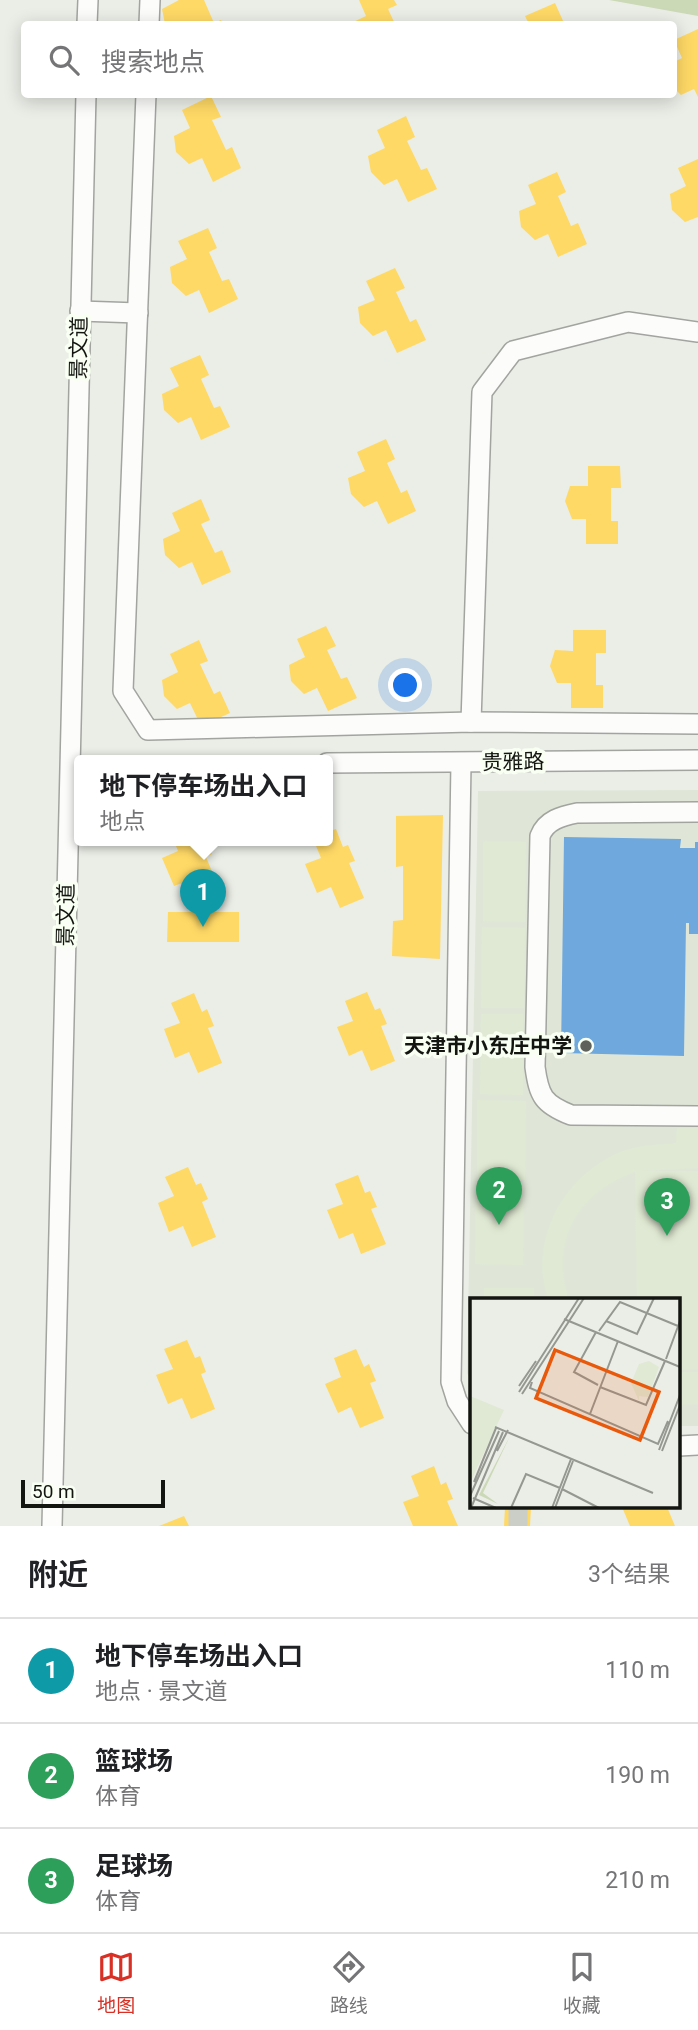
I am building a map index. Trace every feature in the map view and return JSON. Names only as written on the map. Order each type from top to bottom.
[{"type":"street","points":[[87,21],[88,0]]},
{"type":"street","points":[[149,21],[150,0]]},
{"type":"street","name":"景文道","points":[[74,755],[86,98]]},
{"type":"street","points":[[146,98],[123,691],[148,730],[471,722],[698,724]]},
{"type":"street","points":[[80,311],[138,313]]},
{"type":"street","points":[[471,722],[482,392],[513,351],[628,322],[698,332]]},
{"type":"street","name":"贵雅路","points":[[333,763],[698,760]]},
{"type":"street","points":[[461,763],[451,1382],[457,1401],[470,1421]]},
{"type":"street","name":"景文道","points":[[52,1526],[74,765]]},
{"type":"street","points":[[698,812],[577,813],[564,815],[543,828],[540,836],[535,1067],[537,1087],[543,1100],[570,1115],[698,1116]]},
{"type":"street","points":[[680,1446],[698,1445]]},
{"type":"shaded area","name":"天津市小东庄中学","points":[[698,790],[698,1426],[680,1426],[680,1298],[470,1298],[470,1380],[467,1373],[478,791]]},
{"type":"shaded area","points":[[483,841],[526,842],[525,922],[483,921]]},
{"type":"shaded area","points":[[482,927],[525,928],[524,1008],[481,1008]]},
{"type":"shaded area","points":[[481,1014],[523,1014],[523,1095],[480,1094]]},
{"type":"shaded area","points":[[477,1100],[526,1101],[525,1180],[477,1179]]},
{"type":"shaded area","points":[[677,1128],[698,1128],[698,1168],[641,1171],[698,1171],[698,1369],[680,1370],[680,1298],[637,1298],[635,1172],[598,1192],[573,1222],[566,1239],[563,1258],[569,1298],[548,1298],[543,1278],[543,1256],[554,1214],[580,1178],[598,1164],[625,1150],[676,1143]]},
{"type":"shaded area","points":[[476,1184],[524,1185],[523,1265],[475,1264]]},
{"type":"shaded area","points":[[484,1288],[534,1288],[534,1298],[484,1298]]},
{"type":"shaded area","points":[[680,1372],[698,1372],[698,1404],[680,1405]]},
{"type":"green space","points":[[609,0],[698,0],[698,16]]},
{"type":"building: 住宅","points":[[179,0],[204,0],[213,21],[164,21],[162,9]]},
{"type":"building: 住宅","points":[[359,0],[394,0],[397,5],[388,9],[394,21],[355,21],[366,16]]},
{"type":"building: 住宅","points":[[555,3],[563,21],[528,21],[525,16]]},
{"type":"building: 住宅","points":[[698,29],[698,97],[694,89],[681,95],[677,91],[677,60],[682,58],[677,39]]},
{"type":"building: 住宅","points":[[212,98],[221,117],[212,120],[226,150],[232,147],[241,168],[213,182],[202,158],[189,164],[176,152],[174,136],[190,128],[182,110]]},
{"type":"building: 住宅","points":[[406,116],[415,137],[407,141],[421,170],[427,168],[437,189],[408,202],[397,179],[384,185],[371,172],[368,156],[385,148],[377,130]]},
{"type":"building: 住宅","points":[[698,159],[698,217],[685,222],[672,210],[670,194],[686,186],[678,168]]},
{"type":"building: 住宅","points":[[557,172],[566,192],[558,196],[571,226],[578,223],[587,244],[558,257],[548,234],[535,240],[521,227],[519,211],[536,204],[528,185]]},
{"type":"building: 住宅","points":[[208,228],[217,248],[209,252],[222,281],[229,279],[238,299],[209,313],[199,290],[186,296],[172,283],[170,267],[187,259],[178,241]]},
{"type":"building: 住宅","points":[[395,268],[405,288],[396,292],[410,322],[416,319],[426,340],[397,353],[386,330],[373,336],[360,323],[358,307],[375,300],[366,281]]},
{"type":"building: 住宅","points":[[200,355],[209,375],[201,379],[214,408],[220,406],[230,427],[201,440],[191,417],[178,423],[164,410],[162,394],[179,386],[170,368]]},
{"type":"building: 住宅","points":[[386,439],[395,459],[387,463],[401,493],[407,490],[416,511],[388,524],[377,501],[364,507],[351,494],[348,478],[365,471],[357,452]]},
{"type":"building: 住宅","points":[[588,466],[620,466],[621,488],[611,488],[611,521],[618,521],[618,544],[586,544],[586,519],[572,519],[565,501],[570,486],[588,486]]},
{"type":"building: 住宅","points":[[201,499],[210,520],[201,524],[215,553],[222,550],[231,572],[202,585],[192,562],[179,568],[165,555],[163,539],[180,531],[172,513]]},
{"type":"building: 住宅","points":[[326,626],[336,646],[327,650],[341,679],[347,677],[357,698],[328,711],[317,688],[304,694],[291,681],[289,665],[305,657],[297,639]]},
{"type":"building: 住宅","points":[[573,630],[606,630],[606,653],[596,653],[596,685],[603,685],[603,708],[571,708],[571,683],[557,683],[550,666],[555,650],[573,651]]},
{"type":"building: 住宅","points":[[199,640],[208,661],[200,664],[214,694],[220,691],[230,713],[201,726],[190,703],[177,709],[164,696],[162,680],[178,672],[170,654]]},
{"type":"building: 住宅","points":[[443,815],[440,959],[392,956],[393,921],[403,920],[403,866],[396,867],[396,816]]},
{"type":"building: 住宅","points":[[336,829],[343,847],[348,845],[355,861],[349,863],[364,898],[340,908],[331,887],[317,893],[305,864],[321,858],[316,846],[333,846],[333,830]]},
{"type":"building: 住宅","points":[[176,846],[208,846],[212,854],[206,857],[220,891],[196,902],[187,881],[174,886],[162,858],[178,851]]},
{"type":"building: 住宅","points":[[168,912],[239,912],[239,942],[167,942]]},
{"type":"building: 住宅","points":[[367,992],[375,1010],[380,1008],[387,1024],[381,1026],[395,1061],[371,1071],[362,1050],[349,1056],[337,1027],[353,1021],[345,1001]]},
{"type":"building: 住宅","points":[[194,993],[202,1012],[207,1009],[214,1026],[208,1028],[222,1063],[198,1073],[189,1052],[175,1058],[164,1029],[180,1023],[171,1003]]},
{"type":"building: 住宅","points":[[188,1167],[196,1185],[201,1183],[208,1199],[202,1202],[216,1237],[192,1247],[183,1226],[169,1232],[158,1203],[174,1196],[165,1177]]},
{"type":"building: 住宅","points":[[358,1175],[365,1193],[370,1191],[377,1207],[371,1209],[386,1244],[361,1254],[353,1233],[339,1239],[327,1210],[343,1204],[335,1184]]},
{"type":"building: 住宅","points":[[187,1340],[195,1358],[200,1356],[206,1372],[201,1374],[215,1409],[191,1419],[182,1398],[168,1404],[156,1375],[173,1369],[164,1349]]},
{"type":"building: 住宅","points":[[356,1349],[364,1367],[369,1364],[376,1381],[370,1383],[384,1418],[360,1428],[351,1407],[338,1413],[325,1384],[341,1377],[334,1358]]},
{"type":"building: 住宅","points":[[434,1466],[441,1485],[446,1482],[453,1499],[447,1501],[458,1526],[413,1526],[403,1502],[419,1496],[411,1476]]},
{"type":"building: 住宅","points":[[505,1508],[531,1508],[530,1526],[504,1526]]},
{"type":"building: 住宅","points":[[622,1508],[667,1508],[675,1526],[630,1526]]},
{"type":"building: 住宅","points":[[184,1516],[189,1526],[159,1526]]},
{"type":"building: 学校","points":[[564,837],[681,839],[680,848],[695,848],[695,842],[698,842],[698,934],[689,934],[689,923],[686,923],[684,1056],[561,1053]]},
{"type":"tunnel","points":[[518,1508],[518,1526]]},
{"type":"place","name":"地下停车场出入口","points":[[203,927]]},
{"type":"place","name":"天津市小东庄中学","points":[[586,1046]]},
{"type":"place","name":"篮球场","points":[[499,1225]]},
{"type":"place","name":"足球场","points":[[667,1236]]}]
